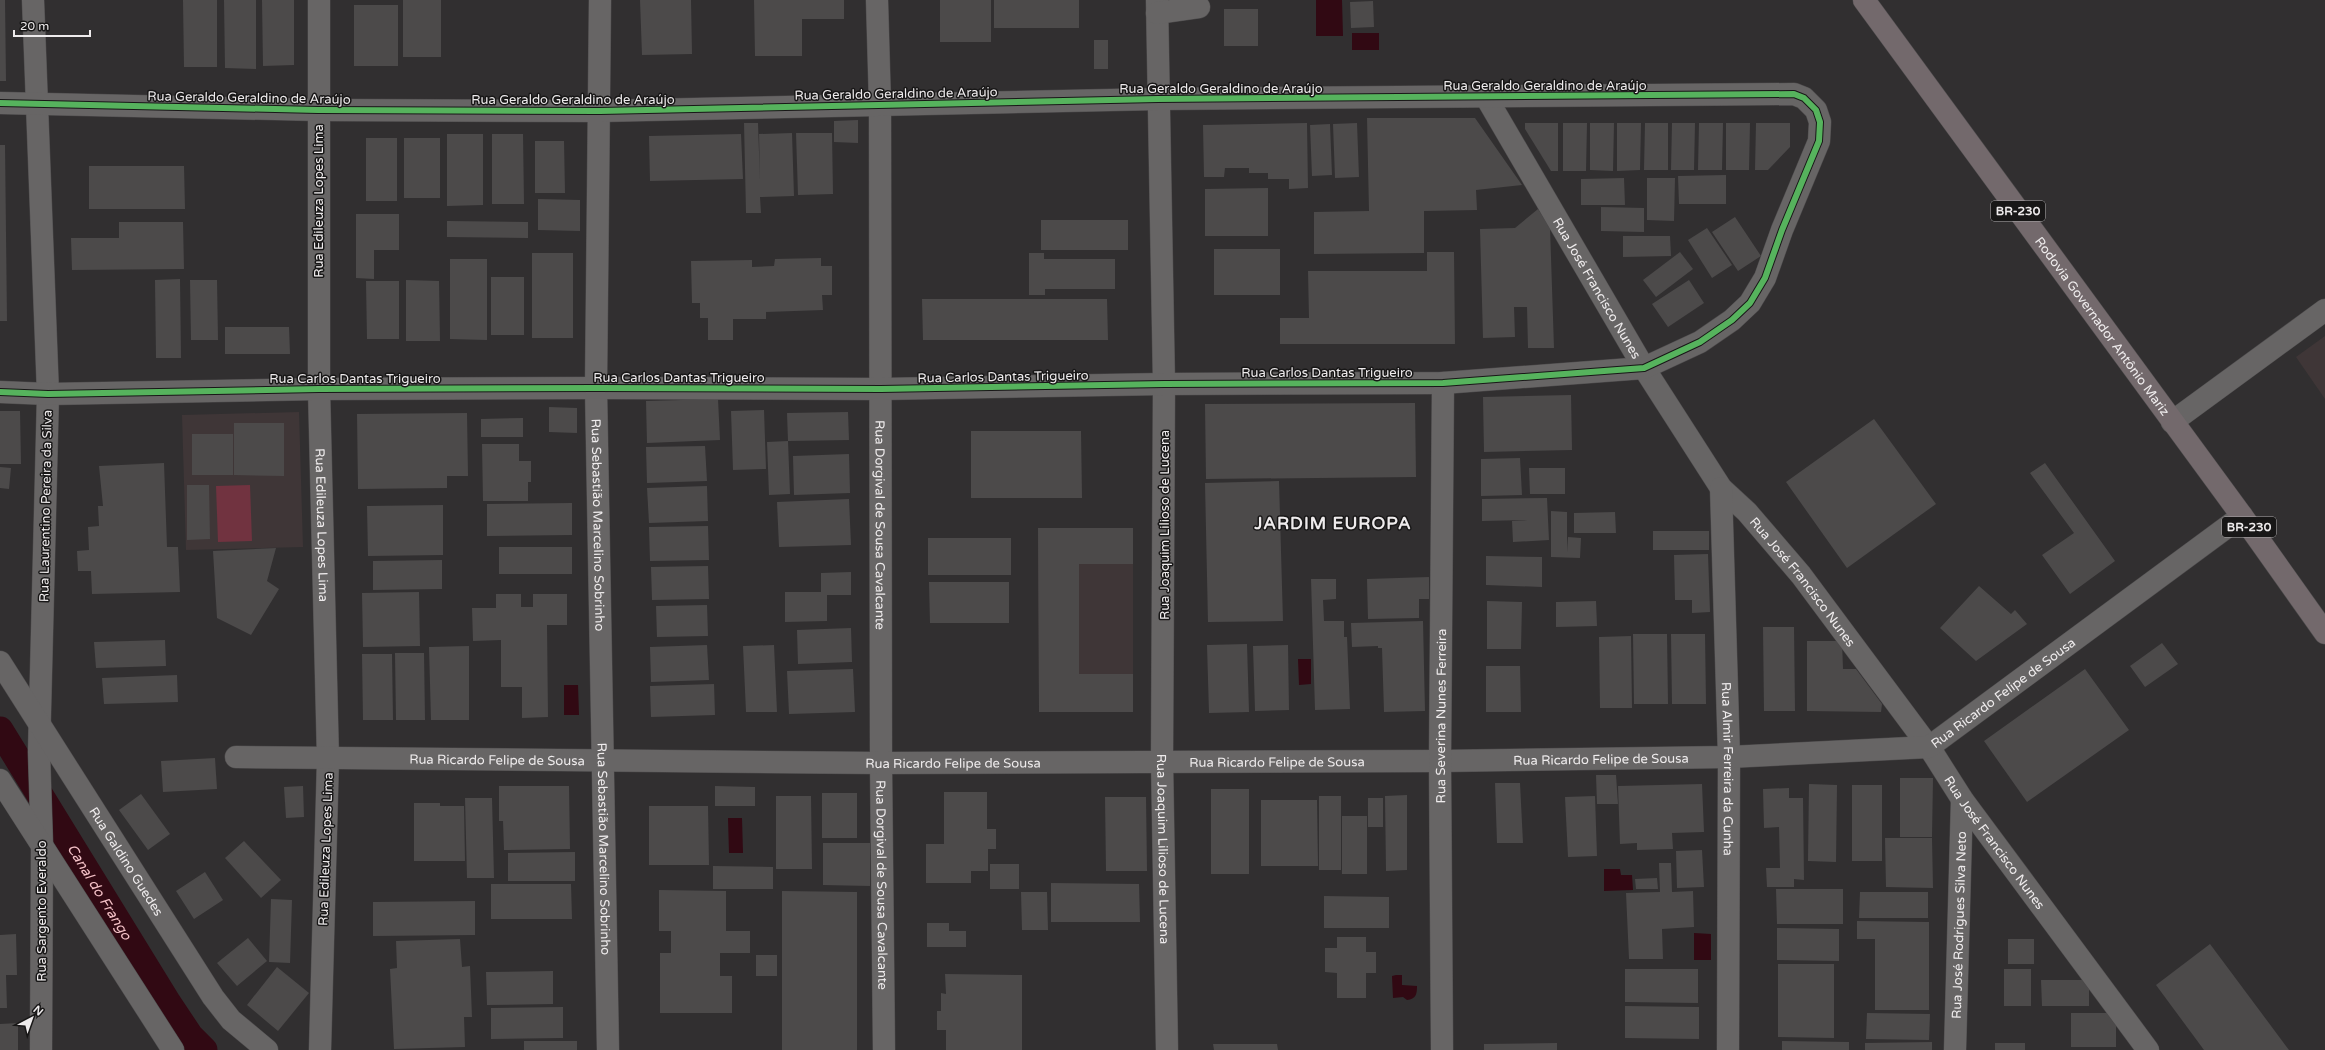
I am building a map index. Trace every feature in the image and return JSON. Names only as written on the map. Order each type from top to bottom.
[{"type":"highway","name":"Rodovia Governador Antônio Mariz","points":[[1864,0],[2242,516],[2325,633]]},
{"type":"street","name":"Rua Laurentino Pereira da Silva","points":[[33,0],[48,394],[39,752],[40,820]]},
{"type":"street","name":"Rua Edileuza Lopes Lima","points":[[319,0],[319,389],[328,759],[320,1050]]},
{"type":"street","name":"Rua Sebastião Marcelino Sobrinho","points":[[600,0],[596,388],[608,1050]]},
{"type":"street","name":"Rua Dorgival de Sousa Cavalcante","points":[[877,0],[880,105],[881,763],[884,1050]]},
{"type":"street","points":[[1157,7],[1199,7]]},
{"type":"street","name":"Rua Joaquim Lilioso de Lucena","points":[[1157,7],[1164,384],[1162,760],[1167,1050]]},
{"type":"street","name":"Rua Geraldo Geraldino de Araújo","points":[[0,103],[37,102],[318,110],[600,111],[1158,99],[1794,94]]},
{"type":"street","name":"Rua Carlos Dantas Trigueiro","points":[[0,392],[48,394],[319,389],[596,388],[881,390],[1164,384],[1443,383],[1644,368],[1700,342],[1732,320],[1750,303],[1765,278],[1782,230],[1818,141],[1820,122],[1816,110],[1804,98],[1794,94]]},
{"type":"street","name":"Rua José Francisco Nunes","points":[[1486,97],[1644,368],[1721,488],[1747,512],[1801,575],[1929,746],[1962,799],[2148,1050]]},
{"type":"street","points":[[2172,422],[2325,310]]},
{"type":"street","name":"Rua Severina Nunes Ferreira","points":[[1442,1050],[1440,761],[1443,383]]},
{"type":"street","name":"Rua Almir Ferreira da Cunha","points":[[1721,488],[1729,757],[1728,1050]]},
{"type":"street","name":"Rua Ricardo Felipe de Sousa","points":[[236,757],[881,763],[1162,760],[1440,761],[1729,757],[1929,746],[2242,516]]},
{"type":"street","name":"Rua Galdino Guedes","points":[[0,662],[213,997],[231,1020],[268,1050]]},
{"type":"street","points":[[0,780],[173,1050]]},
{"type":"street","name":"Rua José Rodrigues Silva Neto","points":[[1955,1050],[1962,799]]},
{"type":"street","name":"Rua Sargento Everaldo","points":[[40,820],[42,845],[41,1050]]},
{"type":"shaded area","points":[[1316,0],[1342,0],[1343,36],[1316,36]]},
{"type":"shaded area","points":[[1352,33],[1379,33],[1379,50],[1352,50]]},
{"type":"shaded area","points":[[2325,336],[2325,399],[2296,357]]},
{"type":"shaded area","points":[[299,412],[303,547],[186,550],[182,415]]},
{"type":"shaded area","points":[[250,485],[252,541],[218,542],[216,486]]},
{"type":"shaded area","points":[[1038,528],[1133,528],[1133,712],[1039,712]]},
{"type":"shaded area","points":[[1298,659],[1311,659],[1311,684],[1299,685]]},
{"type":"shaded area","points":[[564,685],[578,685],[579,715],[564,715]]},
{"type":"shaded area","points":[[728,818],[742,818],[743,853],[729,853]]},
{"type":"shaded area","points":[[1604,869],[1620,869],[1621,875],[1632,875],[1633,890],[1604,891]]},
{"type":"shaded area","points":[[1694,933],[1711,934],[1711,960],[1694,960]]},
{"type":"shaded area","points":[[1402,975],[1402,985],[1417,986],[1414,997],[1407,1000],[1403,997],[1393,998],[1392,976]]},
{"type":"building","points":[[0,0],[5,0],[6,81],[0,81]]},
{"type":"building","points":[[183,0],[217,0],[217,67],[184,67]]},
{"type":"building","points":[[224,0],[256,0],[256,69],[225,68]]},
{"type":"building","points":[[262,0],[294,0],[294,65],[263,66]]},
{"type":"building","points":[[403,0],[441,0],[441,57],[403,57]]},
{"type":"building","points":[[640,0],[691,0],[692,54],[642,55]]},
{"type":"building","points":[[754,0],[844,0],[844,19],[802,19],[802,56],[755,56]]},
{"type":"building","points":[[940,0],[991,0],[991,42],[940,42]]},
{"type":"building","points":[[994,0],[1079,0],[1079,28],[994,28]]},
{"type":"building","points":[[1373,1],[1374,27],[1351,28],[1350,2]]},
{"type":"building","points":[[354,5],[398,5],[398,66],[354,66]]},
{"type":"building","points":[[1224,9],[1258,9],[1258,46],[1224,46]]},
{"type":"building","points":[[1094,40],[1108,40],[1108,69],[1094,69]]},
{"type":"building","points":[[1367,118],[1475,118],[1522,185],[1476,190],[1477,210],[1424,211],[1424,253],[1314,254],[1314,212],[1369,211]]},
{"type":"building","points":[[858,120],[858,143],[834,142],[834,121]]},
{"type":"building","points":[[744,123],[758,123],[760,181],[759,134],[792,133],[794,196],[760,197],[761,213],[746,213]]},
{"type":"building","points":[[1307,123],[1308,188],[1289,189],[1289,179],[1268,179],[1268,173],[1249,173],[1249,168],[1225,168],[1224,177],[1204,177],[1203,125]]},
{"type":"building","points":[[1357,123],[1359,177],[1335,178],[1333,124]]},
{"type":"building","points":[[1525,123],[1558,123],[1558,171],[1551,171],[1525,129]]},
{"type":"building","points":[[1563,123],[1587,123],[1586,171],[1563,171]]},
{"type":"building","points":[[1590,123],[1614,123],[1613,171],[1590,170]]},
{"type":"building","points":[[1617,123],[1641,123],[1640,170],[1617,171]]},
{"type":"building","points":[[1645,123],[1668,123],[1668,170],[1644,170]]},
{"type":"building","points":[[1672,123],[1695,123],[1694,170],[1671,170]]},
{"type":"building","points":[[1699,123],[1723,123],[1722,170],[1698,170]]},
{"type":"building","points":[[1726,123],[1750,123],[1749,170],[1726,170]]},
{"type":"building","points":[[1756,123],[1790,123],[1790,147],[1768,170],[1755,170]]},
{"type":"building","points":[[1330,124],[1332,175],[1312,176],[1310,125]]},
{"type":"building","points":[[796,133],[832,133],[833,194],[798,195]]},
{"type":"building","points":[[447,134],[483,134],[483,205],[447,206]]},
{"type":"building","points":[[492,134],[523,134],[524,204],[492,204]]},
{"type":"building","points":[[741,134],[743,179],[650,181],[649,136]]},
{"type":"building","points":[[366,138],[397,138],[397,201],[366,201]]},
{"type":"building","points":[[404,138],[440,138],[440,198],[404,198]]},
{"type":"building","points":[[535,141],[564,141],[565,193],[535,193]]},
{"type":"building","points":[[0,145],[5,145],[7,321],[0,321]]},
{"type":"building","points":[[89,166],[184,166],[185,209],[89,209]]},
{"type":"building","points":[[1726,175],[1726,204],[1679,204],[1678,176]]},
{"type":"building","points":[[1624,178],[1625,205],[1581,205],[1581,179]]},
{"type":"building","points":[[1647,178],[1675,178],[1674,221],[1647,220]]},
{"type":"building","points":[[1268,188],[1268,236],[1205,236],[1205,189]]},
{"type":"building","points":[[538,199],[580,200],[580,231],[538,230]]},
{"type":"building","points":[[1601,207],[1644,208],[1644,232],[1601,231]]},
{"type":"building","points":[[1538,209],[1550,227],[1554,348],[1528,348],[1527,307],[1514,307],[1515,337],[1483,338],[1480,229],[1515,228]]},
{"type":"building","points":[[356,214],[399,214],[399,250],[374,250],[374,279],[356,278]]},
{"type":"building","points":[[1735,217],[1761,256],[1738,271],[1712,232]]},
{"type":"building","points":[[1041,220],[1128,220],[1128,250],[1041,250]]},
{"type":"building","points":[[447,221],[528,222],[528,238],[447,237]]},
{"type":"building","points":[[119,222],[183,222],[184,269],[72,270],[71,238],[119,238]]},
{"type":"building","points":[[1707,228],[1732,265],[1712,278],[1688,240]]},
{"type":"building","points":[[1623,236],[1670,236],[1671,256],[1623,257]]},
{"type":"building","points":[[1214,249],[1280,249],[1280,295],[1214,295]]},
{"type":"building","points":[[1427,252],[1454,252],[1455,344],[1280,344],[1280,318],[1309,318],[1308,271],[1427,271]]},
{"type":"building","points":[[1680,252],[1693,269],[1656,297],[1643,280]]},
{"type":"building","points":[[532,253],[573,253],[573,338],[532,338]]},
{"type":"building","points":[[1029,253],[1044,253],[1044,259],[1115,259],[1115,289],[1045,289],[1045,295],[1029,295]]},
{"type":"building","points":[[821,258],[821,266],[832,266],[832,295],[822,295],[823,310],[766,312],[766,319],[733,319],[733,340],[708,340],[708,318],[700,318],[700,303],[692,303],[691,261],[752,260],[752,267],[774,266],[775,259]]},
{"type":"building","points":[[450,259],[487,259],[487,340],[450,339]]},
{"type":"building","points":[[491,277],[524,277],[524,335],[491,335]]},
{"type":"building","points":[[180,279],[181,358],[156,358],[155,280]]},
{"type":"building","points":[[190,280],[217,280],[218,340],[191,340]]},
{"type":"building","points":[[406,280],[439,281],[440,341],[406,341]]},
{"type":"building","points":[[1689,280],[1704,303],[1668,327],[1652,304]]},
{"type":"building","points":[[366,281],[399,281],[399,339],[367,339]]},
{"type":"building","points":[[922,299],[1107,299],[1108,340],[923,340]]},
{"type":"building","points":[[225,327],[289,327],[290,354],[225,354]]},
{"type":"building","points":[[1571,395],[1572,450],[1484,452],[1483,397]]},
{"type":"building","points":[[718,399],[720,440],[647,443],[646,401]]},
{"type":"building","points":[[1415,403],[1416,477],[1206,479],[1205,404]]},
{"type":"building","points":[[549,407],[577,408],[577,433],[549,432]]},
{"type":"building","points":[[764,410],[766,469],[733,470],[731,411]]},
{"type":"building","points":[[0,411],[20,411],[21,464],[0,464]]},
{"type":"building","points":[[848,412],[849,440],[788,441],[787,413]]},
{"type":"building","points":[[467,413],[468,476],[447,476],[447,488],[358,489],[357,414]]},
{"type":"building","points":[[523,418],[523,437],[481,437],[481,419]]},
{"type":"building","points":[[1874,419],[1936,504],[1847,568],[1786,482]]},
{"type":"building","points":[[234,423],[284,423],[284,476],[234,475]]},
{"type":"building","points":[[971,431],[1081,431],[1082,498],[971,498]]},
{"type":"building","points":[[192,434],[233,434],[233,475],[192,475]]},
{"type":"building","points":[[788,441],[790,494],[769,495],[767,442]]},
{"type":"building","points":[[482,444],[519,444],[519,461],[531,461],[531,482],[528,482],[528,501],[483,501]]},
{"type":"building","points":[[705,446],[707,481],[647,483],[646,447]]},
{"type":"building","points":[[849,454],[850,493],[794,495],[793,456]]},
{"type":"building","points":[[1520,458],[1522,495],[1481,496],[1481,459]]},
{"type":"building","points":[[164,463],[167,547],[178,547],[180,592],[92,594],[91,571],[78,571],[77,551],[89,550],[88,527],[99,526],[98,506],[103,506],[99,466]]},
{"type":"building","points":[[2045,463],[2115,561],[2070,594],[2042,555],[2074,533],[2030,473]]},
{"type":"building","points":[[0,467],[11,468],[9,489],[0,488]]},
{"type":"building","points":[[1529,468],[1565,468],[1565,494],[1530,494]]},
{"type":"building","points":[[1279,481],[1283,621],[1208,622],[1205,483]]},
{"type":"building","points":[[187,485],[209,485],[210,539],[187,540]]},
{"type":"building","points":[[707,486],[708,521],[649,523],[647,488]]},
{"type":"building","points":[[1547,498],[1549,540],[1513,542],[1512,521],[1528,520],[1482,521],[1482,499]]},
{"type":"building","points":[[849,499],[851,545],[779,547],[777,502]]},
{"type":"building","points":[[572,503],[572,535],[487,536],[487,504]]},
{"type":"building","points":[[443,505],[443,555],[368,556],[367,506]]},
{"type":"building","points":[[1551,511],[1567,512],[1567,552],[1568,537],[1581,538],[1580,558],[1551,557]]},
{"type":"building","points":[[1615,512],[1616,533],[1574,533],[1574,513]]},
{"type":"building","points":[[708,526],[709,560],[650,561],[649,527]]},
{"type":"building","points":[[1038,528],[1133,528],[1133,564],[1079,564],[1079,674],[1133,674],[1133,712],[1039,712]]},
{"type":"building","points":[[1653,531],[1709,531],[1709,550],[1653,550]]},
{"type":"building","points":[[928,538],[1011,538],[1011,575],[928,575]]},
{"type":"building","points":[[499,547],[572,547],[572,574],[499,574]]},
{"type":"building","points":[[276,548],[267,581],[279,589],[251,635],[217,618],[213,551]]},
{"type":"building","points":[[1708,554],[1710,612],[1692,613],[1692,600],[1675,600],[1674,555]]},
{"type":"building","points":[[1486,556],[1542,557],[1542,587],[1486,585]]},
{"type":"building","points":[[442,560],[442,589],[373,590],[373,561]]},
{"type":"building","points":[[708,566],[709,599],[652,600],[651,567]]},
{"type":"building","points":[[851,572],[851,595],[827,595],[827,621],[785,622],[785,592],[821,592],[821,573]]},
{"type":"building","points":[[1429,577],[1429,599],[1419,599],[1419,618],[1368,619],[1367,579]]},
{"type":"building","points":[[1311,579],[1336,579],[1336,599],[1323,600],[1324,621],[1344,621],[1344,637],[1347,637],[1350,709],[1315,710]]},
{"type":"building","points":[[929,582],[1009,582],[1009,623],[930,623]]},
{"type":"building","points":[[1979,586],[2011,614],[2015,610],[2027,624],[1976,661],[1940,628]]},
{"type":"building","points":[[419,592],[420,646],[363,647],[362,593]]},
{"type":"building","points":[[496,594],[521,594],[521,607],[533,607],[533,594],[567,594],[567,625],[547,625],[548,717],[522,718],[522,687],[501,687],[501,640],[473,641],[472,608],[496,608]]},
{"type":"building","points":[[1487,601],[1522,602],[1521,649],[1487,649]]},
{"type":"building","points":[[1596,601],[1597,626],[1556,627],[1556,602]]},
{"type":"building","points":[[707,605],[708,636],[657,637],[656,606]]},
{"type":"building","points":[[1423,621],[1425,711],[1384,712],[1382,648],[1378,648],[1378,646],[1352,647],[1351,623]]},
{"type":"building","points":[[1763,627],[1794,627],[1795,711],[1764,711]]},
{"type":"building","points":[[851,628],[852,662],[798,664],[797,630]]},
{"type":"building","points":[[1633,634],[1667,634],[1668,704],[1634,704]]},
{"type":"building","points":[[1671,634],[1705,634],[1706,704],[1672,704]]},
{"type":"building","points":[[1631,636],[1632,708],[1600,708],[1599,637]]},
{"type":"building","points":[[165,640],[166,666],[96,668],[94,642]]},
{"type":"building","points":[[1807,641],[1842,641],[1843,669],[1856,669],[1882,704],[1881,712],[1807,711]]},
{"type":"building","points":[[2162,643],[2178,664],[2145,687],[2130,666]]},
{"type":"building","points":[[1247,644],[1249,712],[1209,713],[1207,645]]},
{"type":"building","points":[[707,645],[709,680],[651,682],[650,647]]},
{"type":"building","points":[[774,645],[777,712],[746,712],[743,646]]},
{"type":"building","points":[[1288,645],[1289,710],[1255,711],[1253,646]]},
{"type":"building","points":[[469,646],[469,720],[431,720],[429,647]]},
{"type":"building","points":[[395,653],[424,653],[425,720],[396,720]]},
{"type":"building","points":[[362,654],[392,654],[393,720],[363,720]]},
{"type":"building","points":[[1486,666],[1520,666],[1521,712],[1486,712]]},
{"type":"building","points":[[853,669],[855,712],[789,714],[787,671]]},
{"type":"building","points":[[2085,669],[2129,730],[2027,802],[1984,741]]},
{"type":"building","points":[[177,675],[178,702],[104,704],[102,678]]},
{"type":"building","points":[[714,684],[715,715],[651,717],[650,686]]},
{"type":"building","points":[[215,758],[217,789],[163,792],[161,761]]},
{"type":"building","points":[[1596,775],[1616,775],[1618,804],[1597,804]]},
{"type":"building","points":[[1900,778],[1933,778],[1932,837],[1900,837]]},
{"type":"building","points":[[1495,783],[1520,783],[1523,843],[1497,843]]},
{"type":"building","points":[[1702,784],[1704,832],[1672,833],[1673,849],[1637,850],[1637,843],[1620,844],[1618,786]]},
{"type":"building","points":[[1809,784],[1837,785],[1836,862],[1808,861]]},
{"type":"building","points":[[1852,785],[1882,785],[1882,861],[1852,861]]},
{"type":"building","points":[[303,786],[304,817],[286,818],[284,787]]},
{"type":"building","points":[[499,786],[569,786],[570,849],[504,850],[503,821],[499,821]]},
{"type":"building","points":[[715,786],[755,787],[755,806],[715,806]]},
{"type":"building","points":[[1789,788],[1789,798],[1803,798],[1804,880],[1794,879],[1794,887],[1767,887],[1766,868],[1780,868],[1779,827],[1764,828],[1763,789]]},
{"type":"building","points":[[1211,789],[1249,789],[1249,874],[1211,874]]},
{"type":"building","points":[[944,792],[987,792],[987,829],[996,829],[996,849],[988,849],[988,871],[971,871],[971,883],[926,883],[926,844],[944,844]]},
{"type":"building","points":[[822,793],[857,793],[857,838],[822,838]]},
{"type":"building","points":[[141,794],[170,834],[148,850],[119,810]]},
{"type":"building","points":[[1407,795],[1407,870],[1386,871],[1385,796]]},
{"type":"building","points":[[776,796],[811,796],[812,869],[776,869]]},
{"type":"building","points":[[1319,796],[1341,796],[1341,870],[1319,870]]},
{"type":"building","points":[[1595,796],[1597,856],[1568,857],[1565,797]]},
{"type":"building","points":[[1105,797],[1146,797],[1147,871],[1106,871]]},
{"type":"building","points":[[465,798],[492,798],[494,878],[467,878]]},
{"type":"building","points":[[1368,798],[1383,798],[1383,827],[1368,827]]},
{"type":"building","points":[[1261,800],[1317,800],[1318,866],[1261,866]]},
{"type":"building","points":[[414,803],[440,803],[440,806],[464,806],[465,861],[414,861]]},
{"type":"building","points":[[649,806],[708,806],[709,865],[649,865]]},
{"type":"building","points":[[1342,816],[1367,816],[1367,874],[1342,874]]},
{"type":"building","points":[[1885,838],[1932,838],[1933,888],[1886,887]]},
{"type":"building","points":[[244,841],[281,880],[261,898],[225,858]]},
{"type":"building","points":[[823,843],[870,843],[870,886],[823,885]]},
{"type":"building","points":[[1702,850],[1704,887],[1677,888],[1676,851]]},
{"type":"building","points":[[575,852],[575,881],[508,881],[508,853]]},
{"type":"building","points":[[1659,863],[1671,863],[1672,892],[1693,891],[1694,927],[1662,929],[1663,959],[1629,959],[1626,893],[1660,892]]},
{"type":"building","points":[[990,864],[1019,864],[1019,889],[990,889]]},
{"type":"building","points":[[713,866],[773,867],[773,889],[713,889]]},
{"type":"building","points":[[205,872],[223,900],[194,919],[176,891]]},
{"type":"building","points":[[1657,878],[1658,889],[1636,889],[1635,879]]},
{"type":"building","points":[[1051,883],[1139,884],[1140,922],[1051,922]]},
{"type":"building","points":[[491,884],[571,884],[572,919],[491,919]]},
{"type":"building","points":[[1776,889],[1843,889],[1843,924],[1777,924]]},
{"type":"building","points":[[659,890],[726,891],[726,931],[750,931],[750,953],[720,953],[720,976],[732,976],[732,1013],[660,1013],[660,953],[671,953],[671,931],[659,931]]},
{"type":"building","points":[[782,891],[857,892],[857,1050],[782,1050]]},
{"type":"building","points":[[1021,892],[1047,892],[1048,930],[1022,930]]},
{"type":"building","points":[[1860,892],[1928,892],[1928,918],[1859,918]]},
{"type":"building","points":[[1324,896],[1389,897],[1389,928],[1324,928]]},
{"type":"building","points":[[271,899],[292,900],[290,963],[269,962]]},
{"type":"building","points":[[475,901],[475,935],[373,936],[373,902]]},
{"type":"building","points":[[1857,921],[1929,922],[1929,1010],[1875,1010],[1875,939],[1857,939]]},
{"type":"building","points":[[927,923],[949,923],[949,931],[966,931],[966,947],[927,947]]},
{"type":"building","points":[[1777,928],[1839,929],[1839,961],[1777,960]]},
{"type":"building","points":[[16,934],[17,975],[6,975],[7,1008],[0,1008],[0,935]]},
{"type":"building","points":[[1337,937],[1366,937],[1366,952],[1376,952],[1376,973],[1366,973],[1366,998],[1337,998],[1337,973],[1325,972],[1325,948],[1337,948]]},
{"type":"building","points":[[248,938],[267,961],[237,986],[217,963]]},
{"type":"building","points":[[460,939],[462,967],[470,966],[472,1017],[464,1017],[465,1047],[394,1049],[390,969],[397,968],[396,941]]},
{"type":"building","points":[[2008,939],[2034,939],[2034,964],[2008,964]]},
{"type":"building","points":[[2210,944],[2289,1050],[2204,1050],[2156,985]]},
{"type":"building","points":[[756,955],[777,955],[777,976],[756,976]]},
{"type":"building","points":[[1778,964],[1834,964],[1834,1038],[1778,1037]]},
{"type":"building","points":[[277,967],[309,993],[278,1031],[247,1005]]},
{"type":"building","points":[[1625,969],[1698,969],[1698,1003],[1625,1002]]},
{"type":"building","points":[[2004,969],[2031,969],[2031,1006],[2004,1006]]},
{"type":"building","points":[[553,971],[553,1004],[487,1005],[486,972]]},
{"type":"building","points":[[945,974],[1022,975],[1022,1050],[946,1050],[946,1030],[937,1030],[937,1011],[941,1011],[941,993],[946,994]]},
{"type":"building","points":[[2041,980],[2089,980],[2089,1006],[2042,1006]]},
{"type":"building","points":[[1625,1006],[1699,1007],[1699,1039],[1625,1038]]},
{"type":"building","points":[[563,1007],[563,1038],[491,1039],[491,1008]]},
{"type":"building","points":[[1867,1013],[1930,1014],[1929,1040],[1866,1039]]},
{"type":"building","points":[[2071,1013],[2116,1013],[2116,1047],[2071,1047]]},
{"type":"building","points":[[18,1023],[18,1050],[0,1050],[0,1024]]},
{"type":"building","points":[[524,1041],[577,1041],[577,1050],[524,1050]]},
{"type":"building","points":[[1782,1041],[1849,1042],[1849,1050],[1782,1050]]},
{"type":"building","points":[[1932,1042],[1932,1050],[1865,1050],[1865,1043]]},
{"type":"building","points":[[1557,1043],[1557,1050],[1484,1050],[1484,1044]]},
{"type":"building","points":[[1995,1043],[2025,1043],[2025,1050],[1995,1050]]},
{"type":"building","points":[[1213,1044],[1277,1044],[1278,1050],[1214,1050]]},
{"type":"waterway","name":"Canal do Frango","points":[[0,730],[168,1003],[190,1036],[204,1050]]},
{"type":"cycle path","points":[[0,103],[318,110],[600,111],[1158,99],[1794,94],[1804,98],[1816,110],[1820,122],[1819,141],[1782,230],[1765,278],[1750,303],[1732,320],[1700,342],[1644,368],[1443,383],[1164,384],[881,389],[319,389],[48,394],[0,392]]},
{"type":"district","name":"JARDIM EUROPA","points":[[1333,523]]}]
